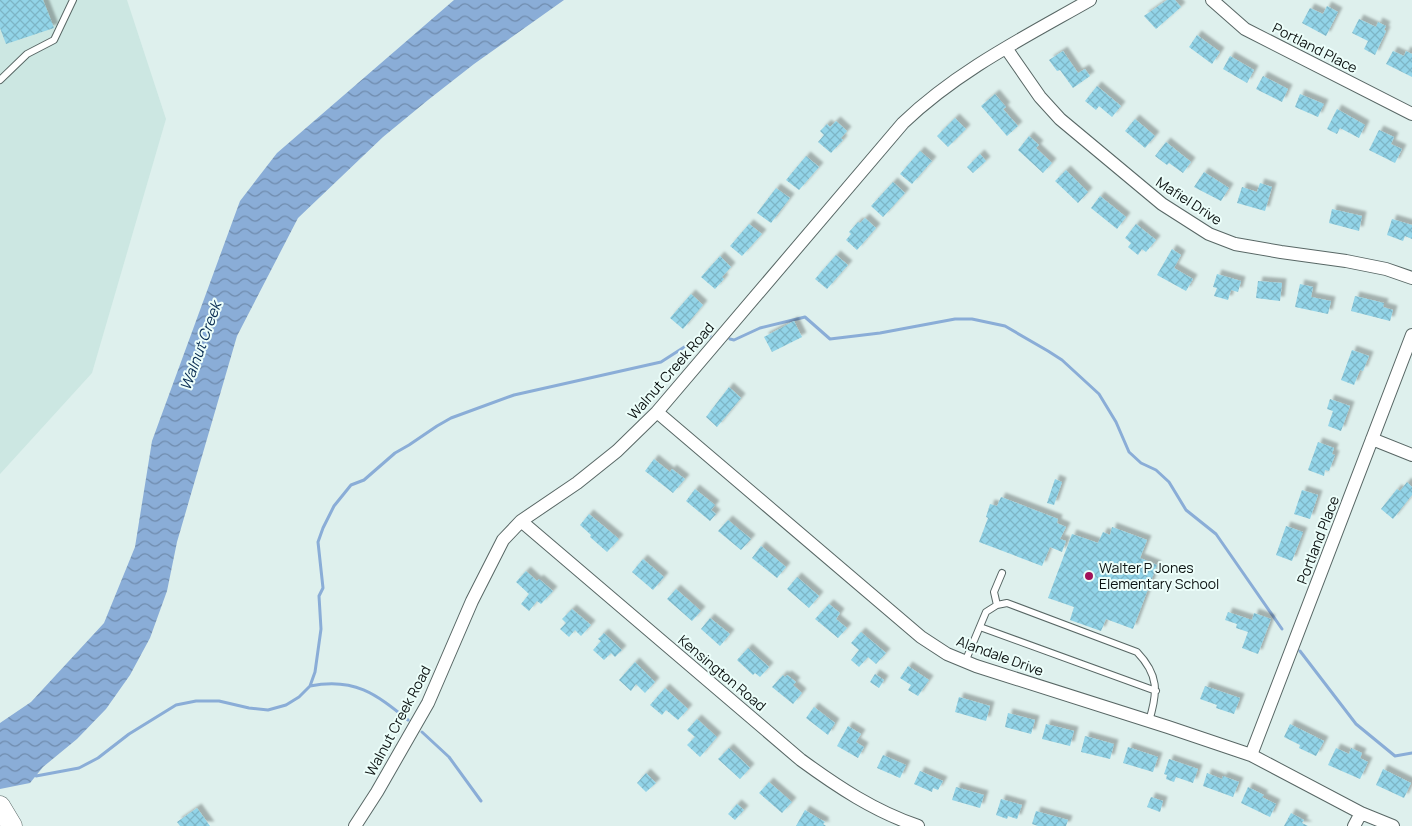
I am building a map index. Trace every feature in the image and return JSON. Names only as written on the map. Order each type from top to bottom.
[{"type":"main road","points":[[0,806],[12,826]]},
{"type":"street","name":"Walnut Creek Road","points":[[354,826],[377,792],[428,703],[472,601],[503,540],[521,521],[577,483],[617,451],[657,412],[903,123],[924,103],[950,83],[1006,48],[1090,0]]},
{"type":"street","name":"Portland Place","points":[[1212,0],[1245,29],[1412,114]]},
{"type":"street","name":"Mafiel Drive","points":[[1006,48],[1040,97],[1060,119],[1162,204],[1209,234],[1235,244],[1346,261],[1386,269],[1412,278]]},
{"type":"street","name":"Portland Place","points":[[1252,755],[1412,335]]},
{"type":"street","name":"Alandale Drive","points":[[657,412],[921,637],[948,654],[965,662],[1252,755],[1362,813],[1394,826]]},
{"type":"street","points":[[1372,439],[1412,455]]},
{"type":"street","name":"Kensington Road","points":[[521,521],[801,760],[838,787],[872,807],[918,826]]},
{"type":"street","points":[[1354,826],[1362,813]]},
{"type":"lane","points":[[0,80],[27,54],[54,40],[73,0]]},
{"type":"lane","points":[[997,605],[994,592],[1002,573]]},
{"type":"lane","points":[[965,662],[986,612],[997,605],[1007,603],[1137,652],[1153,673],[1156,691],[1149,721]]},
{"type":"lane","points":[[980,627],[1156,691]]},
{"type":"shaded area","points":[[0,0],[127,0],[166,119],[92,373],[0,474]]},
{"type":"water","name":"Walnut Creek","points":[[454,0],[564,0],[474,64],[428,100],[383,137],[298,218],[237,336],[177,542],[167,591],[150,638],[130,675],[106,709],[77,739],[43,767],[30,783],[0,789],[0,723],[31,702],[104,623],[135,547],[152,441],[240,201],[277,153]]},
{"type":"building","points":[[0,0],[43,0],[54,28],[6,44],[0,28]]},
{"type":"building","points":[[1167,0],[1175,0],[1181,7],[1156,29],[1144,16]]},
{"type":"building","points":[[1327,6],[1338,12],[1326,36],[1302,23],[1310,8],[1323,14]]},
{"type":"building","points":[[1359,19],[1376,27],[1378,22],[1386,26],[1384,30],[1386,31],[1375,55],[1364,49],[1368,41],[1352,33]]},
{"type":"building","points":[[1197,35],[1220,52],[1212,64],[1189,47]]},
{"type":"building","points":[[1063,51],[1078,73],[1085,69],[1090,76],[1073,88],[1060,70],[1057,71],[1049,60]]},
{"type":"building","points":[[1393,51],[1404,56],[1406,51],[1412,54],[1412,77],[1386,64]]},
{"type":"building","points":[[1230,56],[1254,70],[1247,83],[1223,69]]},
{"type":"building","points":[[1263,76],[1288,89],[1282,102],[1256,89]]},
{"type":"building","points":[[1097,86],[1121,106],[1112,117],[1099,106],[1096,110],[1085,101]]},
{"type":"building","points":[[995,94],[1006,107],[1003,109],[1018,126],[1007,136],[981,106]]},
{"type":"building","points":[[1300,94],[1324,104],[1318,117],[1295,107]]},
{"type":"building","points":[[1337,109],[1365,125],[1359,138],[1340,128],[1337,134],[1327,129]]},
{"type":"building","points":[[955,118],[966,129],[948,147],[937,136]]},
{"type":"building","points":[[1135,119],[1155,136],[1145,148],[1125,131]]},
{"type":"building","points":[[836,121],[847,131],[841,138],[843,140],[831,153],[818,142],[824,135],[820,131],[827,124],[830,127]]},
{"type":"building","points":[[1379,130],[1394,137],[1391,144],[1402,149],[1395,163],[1369,150]]},
{"type":"building","points":[[1029,136],[1039,145],[1036,148],[1052,163],[1043,173],[1018,150]]},
{"type":"building","points":[[1166,142],[1191,162],[1183,173],[1155,156]]},
{"type":"building","points":[[920,151],[932,161],[912,184],[900,174]]},
{"type":"building","points":[[980,154],[986,161],[973,173],[967,167]]},
{"type":"building","points":[[806,156],[819,167],[799,190],[786,180]]},
{"type":"building","points":[[1066,170],[1088,192],[1078,203],[1055,181]]},
{"type":"building","points":[[1204,172],[1229,188],[1221,201],[1194,187]]},
{"type":"building","points":[[893,182],[905,193],[883,217],[871,206]]},
{"type":"building","points":[[1260,183],[1272,187],[1265,211],[1237,203],[1242,187],[1257,192]]},
{"type":"building","points":[[776,188],[790,198],[771,223],[757,213]]},
{"type":"building","points":[[1100,196],[1126,217],[1117,229],[1091,208]]},
{"type":"building","points":[[1332,209],[1362,216],[1359,231],[1329,223]]},
{"type":"building","points":[[865,218],[876,228],[857,250],[846,240],[851,234],[849,232],[858,222],[860,223]]},
{"type":"building","points":[[1392,219],[1412,225],[1412,239],[1405,236],[1403,241],[1387,235]]},
{"type":"building","points":[[749,224],[762,234],[742,256],[730,246]]},
{"type":"building","points":[[1136,224],[1156,240],[1146,252],[1142,249],[1138,255],[1128,247],[1131,243],[1125,238]]},
{"type":"building","points":[[1172,249],[1181,255],[1174,268],[1193,279],[1186,291],[1157,275]]},
{"type":"building","points":[[836,255],[848,265],[827,289],[815,279]]},
{"type":"building","points":[[720,256],[731,267],[715,289],[701,277]]},
{"type":"building","points":[[1217,274],[1241,281],[1238,292],[1231,290],[1228,300],[1214,296],[1217,288],[1213,287]]},
{"type":"building","points":[[1258,281],[1282,283],[1280,301],[1256,298]]},
{"type":"building","points":[[1300,284],[1313,287],[1311,297],[1331,301],[1328,314],[1295,307]]},
{"type":"building","points":[[691,294],[703,305],[683,329],[670,318]]},
{"type":"building","points":[[1355,296],[1384,303],[1383,307],[1393,310],[1390,321],[1351,311]]},
{"type":"building","points":[[794,321],[802,337],[772,352],[764,337]]},
{"type":"building","points":[[1352,350],[1369,356],[1363,371],[1360,370],[1354,385],[1341,380]]},
{"type":"building","points":[[729,387],[741,398],[717,427],[706,417]]},
{"type":"building","points":[[1330,399],[1350,406],[1341,431],[1328,426],[1333,411],[1327,409]]},
{"type":"building","points":[[1318,442],[1334,448],[1332,454],[1335,455],[1329,471],[1325,470],[1324,476],[1308,470]]},
{"type":"building","points":[[654,459],[670,472],[672,469],[685,479],[673,493],[645,471]]},
{"type":"building","points":[[1055,479],[1062,482],[1054,505],[1047,503]]},
{"type":"building","points":[[1407,482],[1412,487],[1412,495],[1393,519],[1381,509],[1397,489],[1400,491]]},
{"type":"building","points":[[695,489],[715,505],[711,510],[716,514],[710,521],[686,501]]},
{"type":"building","points":[[1302,490],[1318,495],[1310,519],[1294,514]]},
{"type":"building","points":[[1001,497],[1058,519],[1057,523],[1066,527],[1060,539],[1066,541],[1062,552],[1050,547],[1042,566],[979,542],[988,518],[986,517],[990,504],[997,506]]},
{"type":"building","points":[[589,514],[619,539],[607,552],[580,525]]},
{"type":"building","points":[[728,520],[751,539],[741,550],[718,531]]},
{"type":"building","points":[[1286,526],[1303,532],[1292,561],[1276,555]]},
{"type":"building","points":[[1112,527],[1147,540],[1140,558],[1157,565],[1133,629],[1106,619],[1101,631],[1070,620],[1074,607],[1048,598],[1072,534],[1098,543],[1103,532],[1110,535]]},
{"type":"building","points":[[761,546],[786,567],[777,578],[752,558]]},
{"type":"building","points":[[643,559],[664,577],[653,590],[632,572]]},
{"type":"building","points":[[526,571],[553,591],[541,604],[537,601],[529,611],[521,604],[529,594],[516,582]]},
{"type":"building","points":[[797,577],[819,596],[809,608],[787,589]]},
{"type":"building","points":[[676,589],[701,611],[692,621],[667,599]]},
{"type":"building","points":[[829,604],[840,613],[836,619],[847,628],[838,638],[815,619]]},
{"type":"building","points":[[572,609],[591,625],[581,636],[575,630],[569,637],[560,629],[566,623],[562,619]]},
{"type":"building","points":[[1228,612],[1252,620],[1254,613],[1271,619],[1258,654],[1242,648],[1248,632],[1236,628],[1237,624],[1225,620]]},
{"type":"building","points":[[710,618],[730,634],[720,646],[701,629]]},
{"type":"building","points":[[861,632],[886,653],[876,664],[868,657],[859,667],[851,660],[859,650],[851,643]]},
{"type":"building","points":[[604,633],[622,650],[615,657],[611,653],[604,660],[593,650],[601,641],[598,639]]},
{"type":"building","points":[[748,648],[769,667],[760,677],[755,673],[753,675],[737,660]]},
{"type":"building","points":[[635,662],[655,682],[645,693],[636,684],[631,691],[619,680]]},
{"type":"building","points":[[908,666],[929,680],[918,696],[908,690],[911,685],[900,678]]},
{"type":"building","points":[[875,674],[884,680],[879,688],[870,682]]},
{"type":"building","points":[[783,675],[785,677],[787,675],[796,682],[793,685],[802,693],[793,704],[772,687]]},
{"type":"building","points":[[1205,686],[1240,698],[1234,714],[1216,708],[1217,705],[1200,699]]},
{"type":"building","points":[[665,688],[688,709],[678,720],[666,710],[662,715],[650,705]]},
{"type":"building","points":[[959,697],[990,706],[986,721],[955,712]]},
{"type":"building","points":[[814,707],[835,723],[828,735],[806,718]]},
{"type":"building","points":[[1008,713],[1035,720],[1031,734],[1005,727]]},
{"type":"building","points":[[697,719],[717,737],[700,757],[687,745],[695,737],[687,730]]},
{"type":"building","points":[[1046,724],[1074,731],[1070,746],[1042,739]]},
{"type":"building","points":[[1290,724],[1324,741],[1316,756],[1299,748],[1300,745],[1284,737]]},
{"type":"building","points":[[848,726],[861,734],[856,742],[864,747],[858,758],[837,746]]},
{"type":"building","points":[[1085,736],[1114,744],[1110,759],[1081,752]]},
{"type":"building","points":[[1128,747],[1158,757],[1153,772],[1123,763]]},
{"type":"building","points":[[729,748],[750,768],[740,779],[718,759]]},
{"type":"building","points":[[1336,748],[1349,754],[1351,748],[1362,753],[1360,758],[1368,762],[1360,779],[1328,765]]},
{"type":"building","points":[[883,755],[906,765],[900,778],[877,768]]},
{"type":"building","points":[[1169,759],[1198,769],[1193,783],[1176,777],[1174,782],[1166,779],[1167,775],[1164,774]]},
{"type":"building","points":[[1383,769],[1411,783],[1404,798],[1376,785]]},
{"type":"building","points":[[920,771],[943,781],[938,790],[933,788],[932,792],[914,784]]},
{"type":"building","points":[[646,773],[656,783],[646,792],[637,783]]},
{"type":"building","points":[[1207,773],[1222,779],[1223,776],[1239,782],[1233,797],[1203,786]]},
{"type":"building","points":[[769,782],[792,802],[782,813],[759,793]]},
{"type":"building","points":[[956,787],[984,795],[980,808],[952,800]]},
{"type":"building","points":[[1248,787],[1276,804],[1270,817],[1241,803]]},
{"type":"building","points":[[1151,797],[1163,801],[1160,812],[1147,807]]},
{"type":"building","points":[[1001,799],[1022,805],[1017,819],[1008,816],[1007,819],[996,815]]},
{"type":"building","points":[[737,804],[744,810],[735,820],[728,814]]},
{"type":"building","points":[[197,808],[210,826],[180,826],[177,822]]},
{"type":"building","points":[[805,810],[825,822],[823,824],[826,826],[796,826]]},
{"type":"building","points":[[1036,811],[1068,820],[1066,826],[1038,826],[1032,824]]},
{"type":"building","points":[[1291,813],[1304,820],[1302,823],[1308,826],[1284,826]]},
{"type":"waterway","points":[[730,339],[734,340],[760,328],[805,317],[830,339],[880,333],[955,319],[972,319],[1005,326],[1062,360],[1099,394],[1116,422],[1129,452],[1141,463],[1156,470],[1169,482],[1186,510],[1216,534],[1282,629]]},
{"type":"waterway","points":[[34,774],[36,776],[79,768],[98,758],[129,734],[176,705],[196,701],[219,701],[268,710],[286,705],[299,697],[310,686],[315,672],[321,629],[319,596],[323,588],[318,542],[334,506],[351,485],[364,480],[395,453],[451,418],[514,395],[661,362],[703,335],[710,336]]},
{"type":"waterway","points":[[1300,651],[1356,724],[1395,756],[1412,753]]},
{"type":"waterway","points":[[310,686],[339,684],[364,690],[375,695],[408,720]]},
{"type":"waterway","points":[[422,732],[449,757],[481,801]]},
{"type":"place","name":"Walter P Jones Elementary School","points":[[1089,576]]}]
